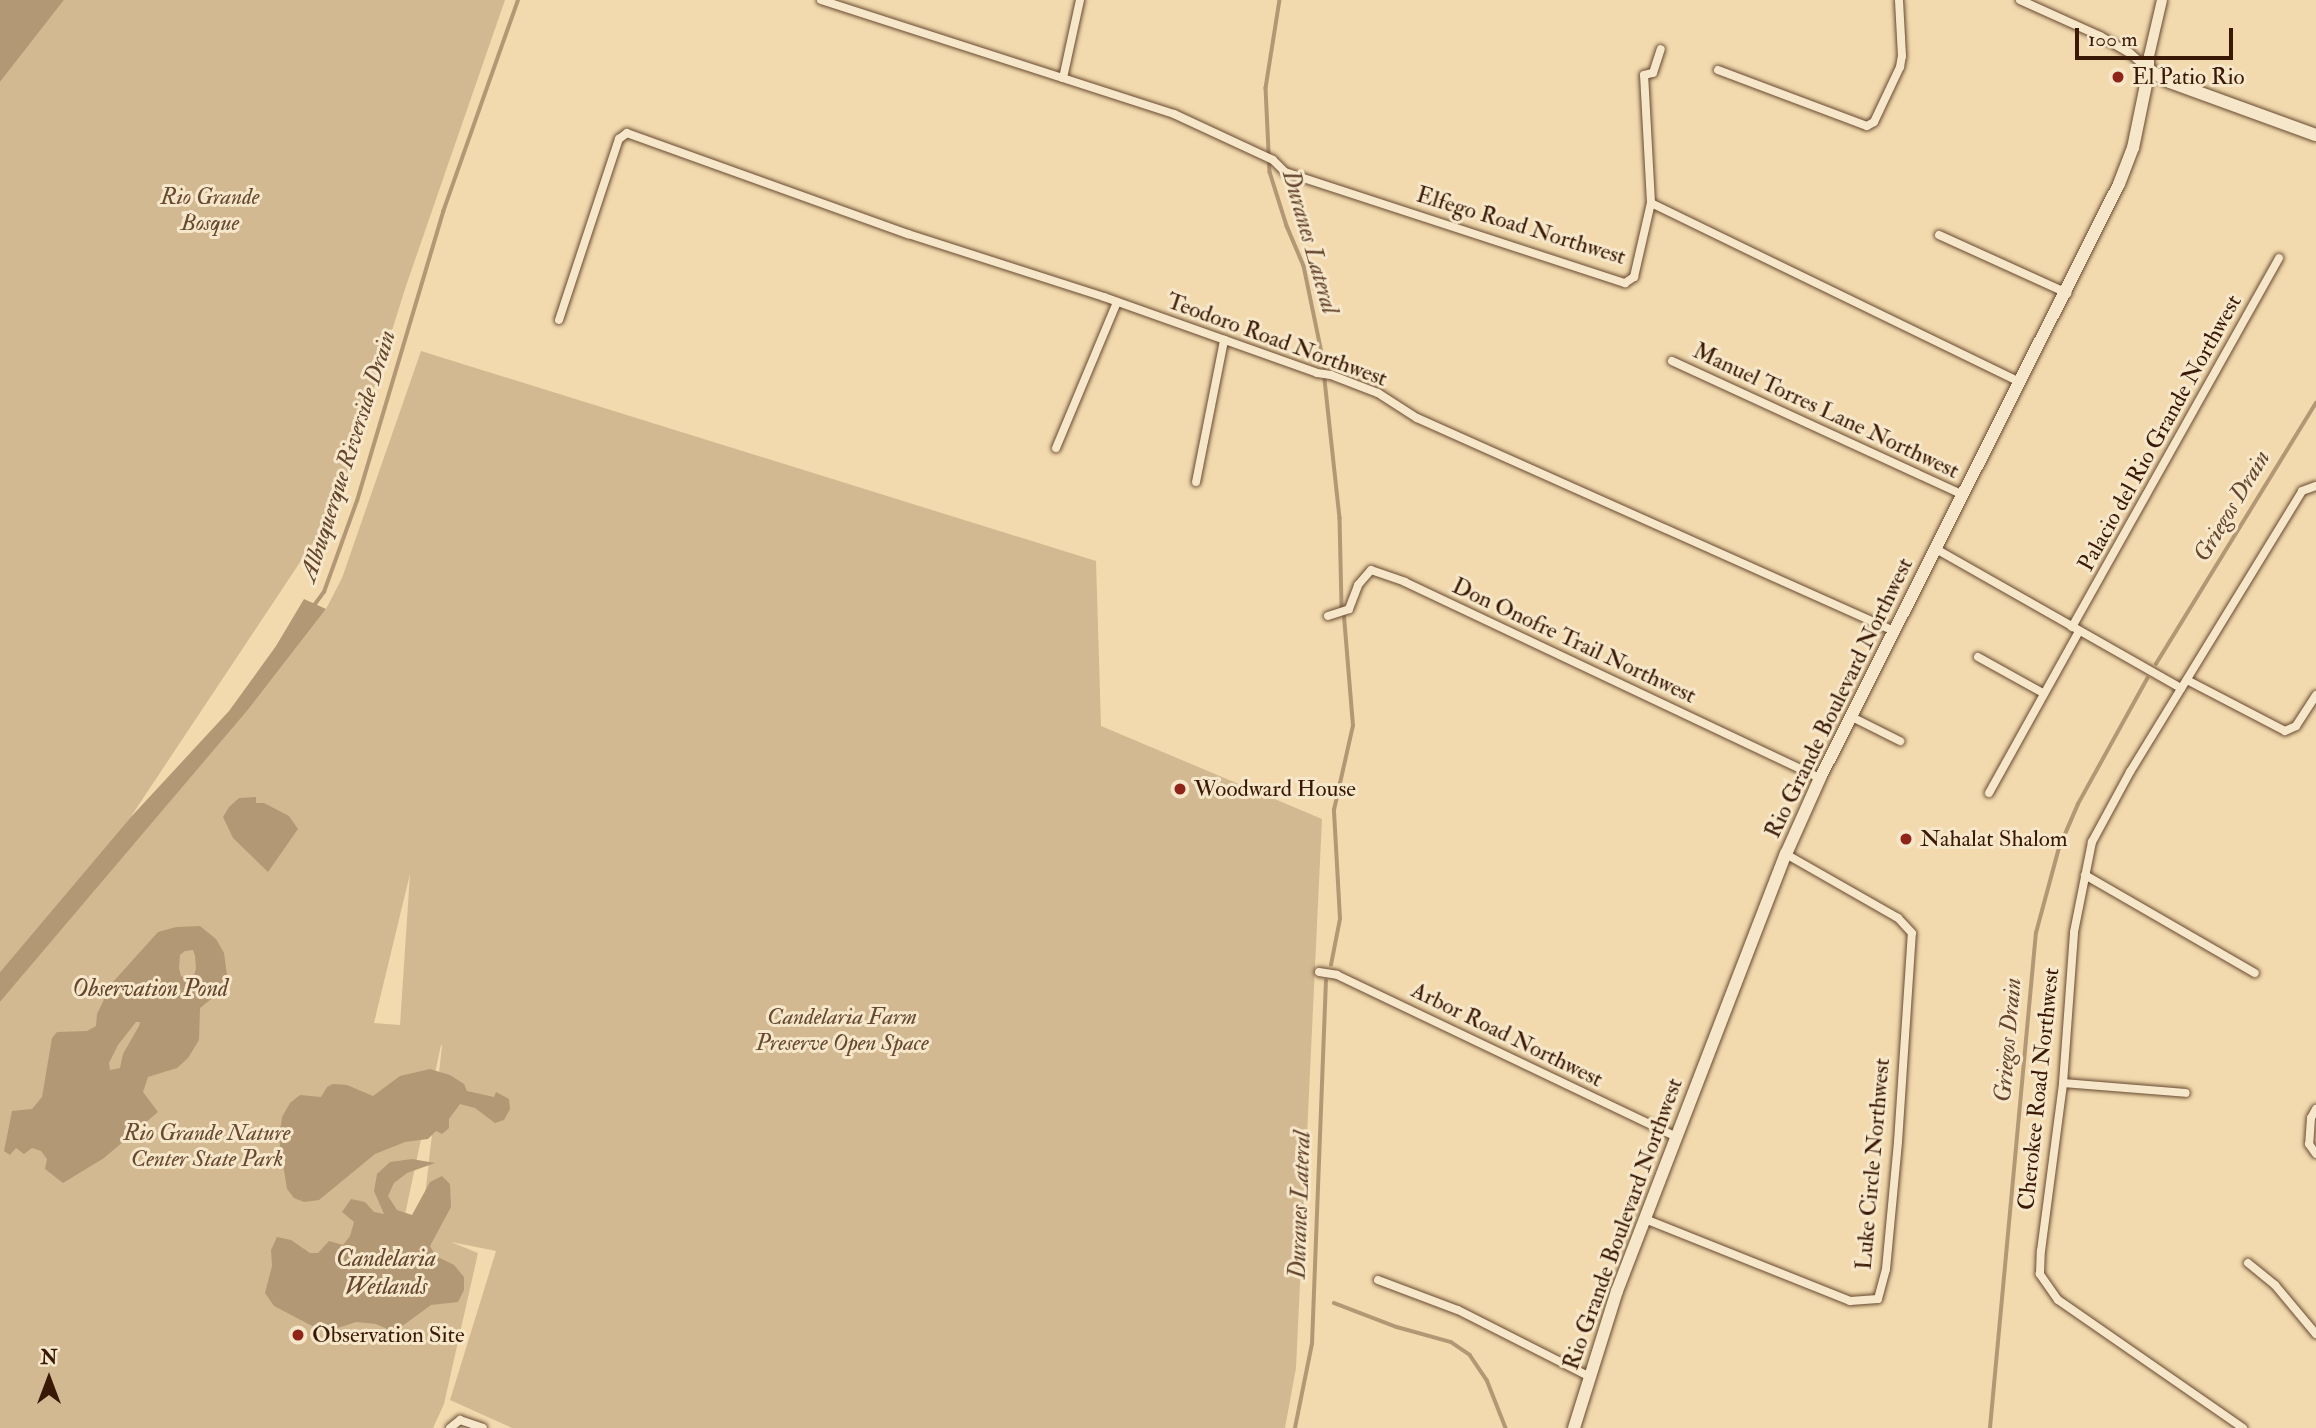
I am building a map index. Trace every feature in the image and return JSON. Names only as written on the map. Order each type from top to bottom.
[{"type":"main road","points":[[2149,70],[2170,82],[2316,135]]},
{"type":"main road","name":"Rio Grande Boulevard Northwest","points":[[1574,1428],[1588,1376],[1645,1219],[1786,854],[1820,778],[2019,382],[2067,293],[2129,160],[2149,70]]},
{"type":"street","name":"Elfego Road Northwest","points":[[821,0],[1174,114],[1273,160],[1285,172],[1625,283],[1634,277],[1651,203]]},
{"type":"street","points":[[1063,78],[1080,0]]},
{"type":"street","points":[[1718,70],[1867,126],[1874,122],[1900,67],[1902,56],[1899,0]]},
{"type":"street","points":[[2020,0],[2100,36],[2130,53],[2149,70]]},
{"type":"street","name":"Rio Grande Boulevard Northwest","points":[[2149,70],[2149,56],[2162,0]]},
{"type":"street","points":[[1661,49],[1653,73],[1644,75],[1651,203],[2019,382]]},
{"type":"street","name":"Teodoro Road Northwest","points":[[559,320],[620,139],[627,133],[908,234],[1117,302],[1378,393],[1417,418],[1894,631]]},
{"type":"street","points":[[1939,235],[2067,293]]},
{"type":"street","name":"Palacio del Rio Grande Northwest","points":[[1989,793],[2279,258]]},
{"type":"street","points":[[1056,448],[1117,302]]},
{"type":"street","points":[[1195,482],[1224,340]]},
{"type":"street","name":"Manuel Torres Lane Northwest","points":[[1672,361],[1964,495]]},
{"type":"street","name":"Cherokee Road Northwest","points":[[2242,1428],[2058,1300],[2040,1274],[2041,1251],[2063,1083],[2074,932],[2092,842],[2130,772],[2302,491],[2316,486]]},
{"type":"street","points":[[1936,549],[2181,688]]},
{"type":"street","name":"Don Onofre Trail Northwest","points":[[1328,616],[1343,612],[1353,603],[1358,585],[1371,570],[1405,582],[1820,778]]},
{"type":"street","points":[[1978,657],[2043,693]]},
{"type":"street","points":[[2187,680],[2284,731],[2296,726],[2304,717],[2316,695]]},
{"type":"street","points":[[1852,717],[1900,741]]},
{"type":"street","name":"Luke Circle Northwest","points":[[1645,1219],[1850,1301],[1878,1299],[1886,1269],[1898,1142],[1912,933],[1898,918],[1786,854]]},
{"type":"street","points":[[2085,875],[2255,973]]},
{"type":"street","name":"Arbor Road Northwest","points":[[1320,972],[1337,975],[1676,1137]]},
{"type":"street","points":[[2063,1083],[2186,1093]]},
{"type":"street","points":[[2316,1108],[2311,1118],[2309,1144],[2316,1154]]},
{"type":"street","points":[[2248,1263],[2275,1285],[2316,1334]]},
{"type":"street","points":[[1378,1280],[1458,1310],[1588,1376]]},
{"type":"street","points":[[450,1426],[460,1420],[483,1428]]},
{"type":"green space","name":"Rio Grande Bosque","points":[[64,0],[505,0],[406,286],[336,508],[130,818],[0,972],[0,82]]},
{"type":"green space","name":"Candelaria Farm Preserve Open Space","points":[[421,351],[1096,561],[1101,726],[1322,819],[1296,1368],[1285,1428],[512,1428],[450,1400],[496,1251],[451,1242],[478,1253],[444,1404],[433,1428],[0,1428],[0,1002],[247,711],[326,609],[342,578]],"holes":[[[410,874],[400,1025],[374,1023]],[[442,1046],[421,1231],[403,1224]]]},
{"type":"water","points":[[0,0],[64,0],[0,82]]},
{"type":"water","points":[[304,599],[326,609],[247,711],[0,1002],[0,972],[130,818],[229,711],[276,646]]},
{"type":"water","points":[[256,797],[256,803],[264,803],[289,816],[298,829],[268,872],[233,838],[223,817],[239,798]]},
{"type":"water","name":"Observation Pond","points":[[200,926],[216,939],[224,953],[227,975],[215,996],[200,1008],[199,1040],[188,1058],[177,1068],[148,1077],[143,1092],[158,1112],[104,1158],[63,1183],[45,1169],[47,1159],[41,1151],[32,1148],[24,1154],[16,1148],[10,1155],[4,1151],[12,1111],[32,1109],[42,1097],[52,1038],[57,1032],[87,1031],[96,1026],[97,1014],[112,983],[158,932],[176,927]],"holes":[[[193,950],[195,956],[194,976],[188,980],[181,976],[179,968],[180,955]],[[136,1022],[140,1022],[139,1026],[123,1054],[120,1068],[110,1070],[109,1063],[118,1045]]]},
{"type":"water","points":[[430,1069],[450,1075],[464,1084],[467,1091],[494,1097],[496,1092],[509,1099],[510,1109],[504,1120],[495,1123],[475,1108],[460,1104],[449,1119],[449,1128],[442,1134],[436,1131],[428,1139],[405,1142],[375,1154],[319,1200],[304,1202],[294,1198],[287,1189],[279,1139],[282,1117],[290,1103],[300,1095],[321,1097],[327,1087],[333,1084],[347,1085],[373,1096],[400,1076]]},
{"type":"water","name":"Candelaria Wetlands","points":[[412,1159],[435,1163],[407,1173],[394,1183],[388,1196],[397,1210],[412,1215],[430,1182],[442,1176],[450,1184],[451,1207],[430,1246],[436,1256],[454,1265],[464,1277],[464,1290],[458,1302],[431,1305],[394,1332],[376,1324],[356,1322],[335,1329],[318,1329],[274,1306],[265,1293],[272,1266],[271,1250],[277,1237],[291,1240],[310,1253],[318,1253],[329,1241],[343,1245],[350,1236],[354,1222],[342,1212],[351,1199],[365,1202],[374,1212],[384,1214],[374,1191],[377,1174],[390,1162]]},
{"type":"waterway","name":"Albuquerque Riverside Drain","points":[[313,607],[324,592],[357,501],[443,212],[518,0]]},
{"type":"waterway","name":"Duranes Lateral","points":[[1280,0],[1266,88],[1270,172],[1287,226],[1304,266],[1325,367]]},
{"type":"waterway","name":"Duranes Lateral","points":[[1325,380],[1340,518],[1342,607]]},
{"type":"waterway","name":"Griegos Drain","points":[[2156,664],[2316,403]]},
{"type":"waterway","name":"Duranes Lateral","points":[[1331,965],[1340,919],[1334,810],[1353,726],[1344,617]]},
{"type":"waterway","name":"Griegos Drain","points":[[1990,1428],[2036,933],[2059,848],[2078,804],[2147,679]]},
{"type":"waterway","name":"Duranes Lateral","points":[[1295,1428],[1312,1344],[1326,981]]},
{"type":"waterway","points":[[1334,1303],[1397,1327],[1451,1342],[1470,1355],[1487,1380],[1506,1428]]},
{"type":"place","name":"El Patio Rio","points":[[2118,77]]},
{"type":"place","name":"Woodward House","points":[[1180,789]]},
{"type":"place","name":"Nahalat Shalom","points":[[1906,839]]},
{"type":"place","name":"Observation Site","points":[[298,1335]]},
{"type":"park label","name":"Rio Grande Nature Center State Park","points":[[207,1146]]}]
